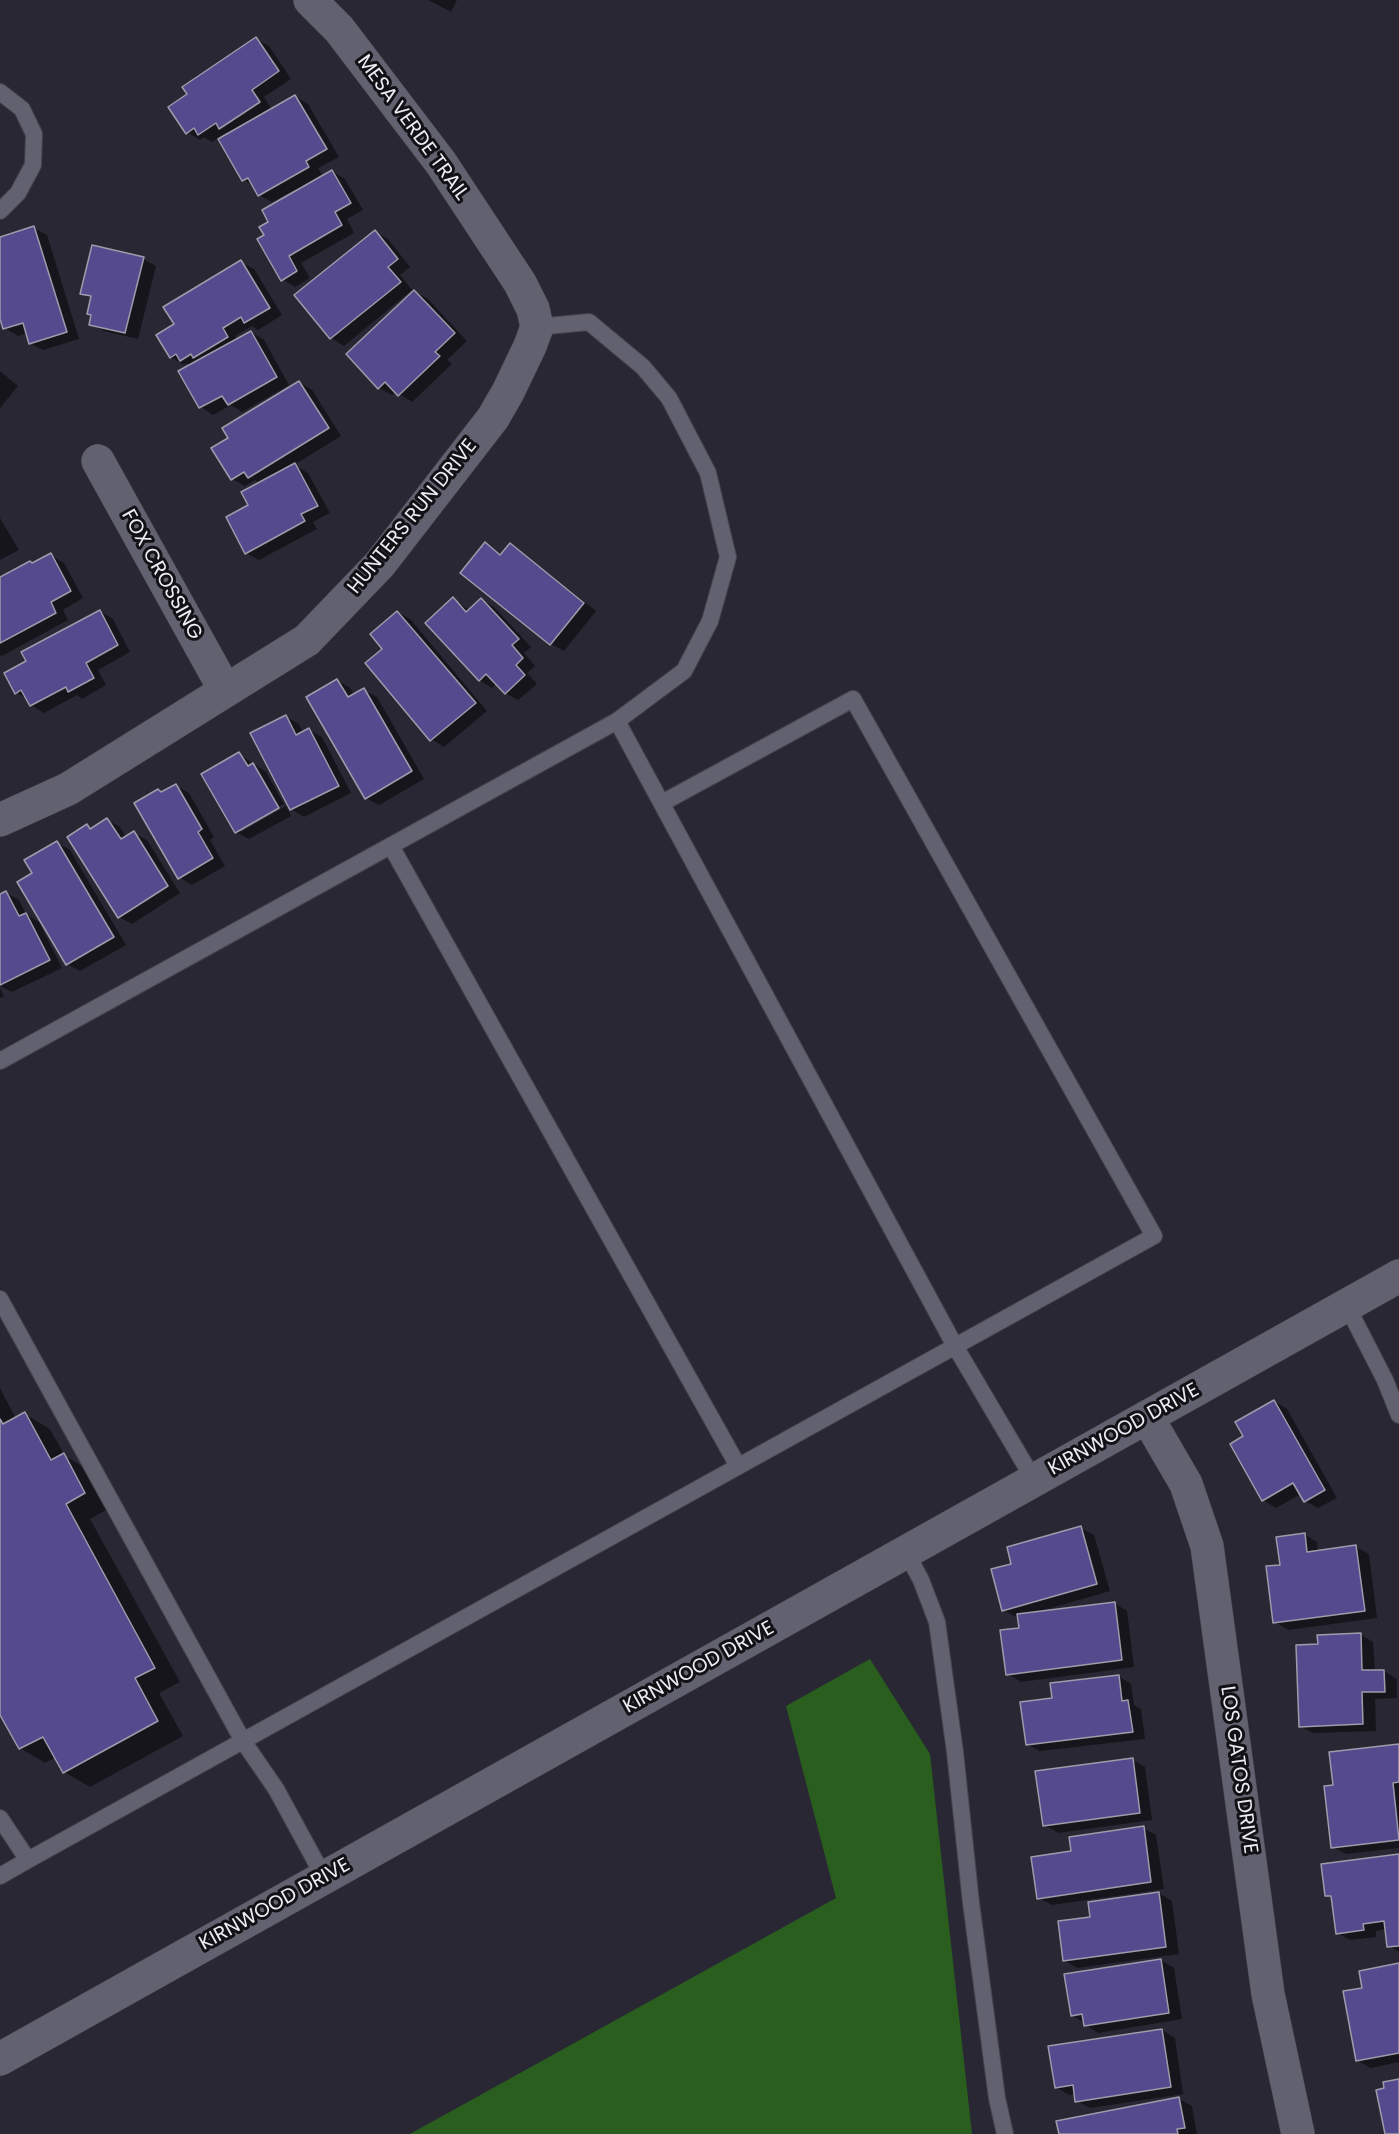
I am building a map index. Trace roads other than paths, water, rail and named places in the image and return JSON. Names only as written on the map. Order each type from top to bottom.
[{"type":"street","name":"MESA VERDE TRAIL","points":[[310,0],[339,29],[441,163],[520,283],[532,309],[537,327]]},
{"type":"street","name":"HUNTERS RUN DRIVE","points":[[0,820],[68,789],[307,640],[380,564],[493,418],[523,362],[537,327]]},
{"type":"street","name":"FOX CROSSING","points":[[98,460],[225,690]]},
{"type":"street","name":"KIRNWOOD DRIVE","points":[[0,2059],[1399,1276]]},
{"type":"street","name":"LOS GATOS DRIVE","points":[[1147,1417],[1186,1484],[1207,1546],[1268,1994],[1298,2134]]},
{"type":"lane","points":[[0,92],[22,109],[34,134],[33,165],[18,193],[0,211]]},
{"type":"lane","points":[[0,1061],[617,721],[684,671],[710,621],[728,557],[708,473],[669,398],[642,367],[589,322],[537,327]]},
{"type":"lane","points":[[0,1876],[1154,1236],[854,699],[662,803]]},
{"type":"lane","points":[[617,721],[955,1346],[1034,1480]]},
{"type":"lane","points":[[391,846],[738,1466]]},
{"type":"lane","points":[[0,1299],[243,1742],[276,1789],[324,1877]]},
{"type":"lane","points":[[1347,1306],[1385,1380],[1399,1415]]},
{"type":"lane","points":[[906,1552],[921,1580],[937,1622],[955,1752],[989,2041],[1005,2134]]},
{"type":"lane","points":[[0,1818],[28,1860]]}]
